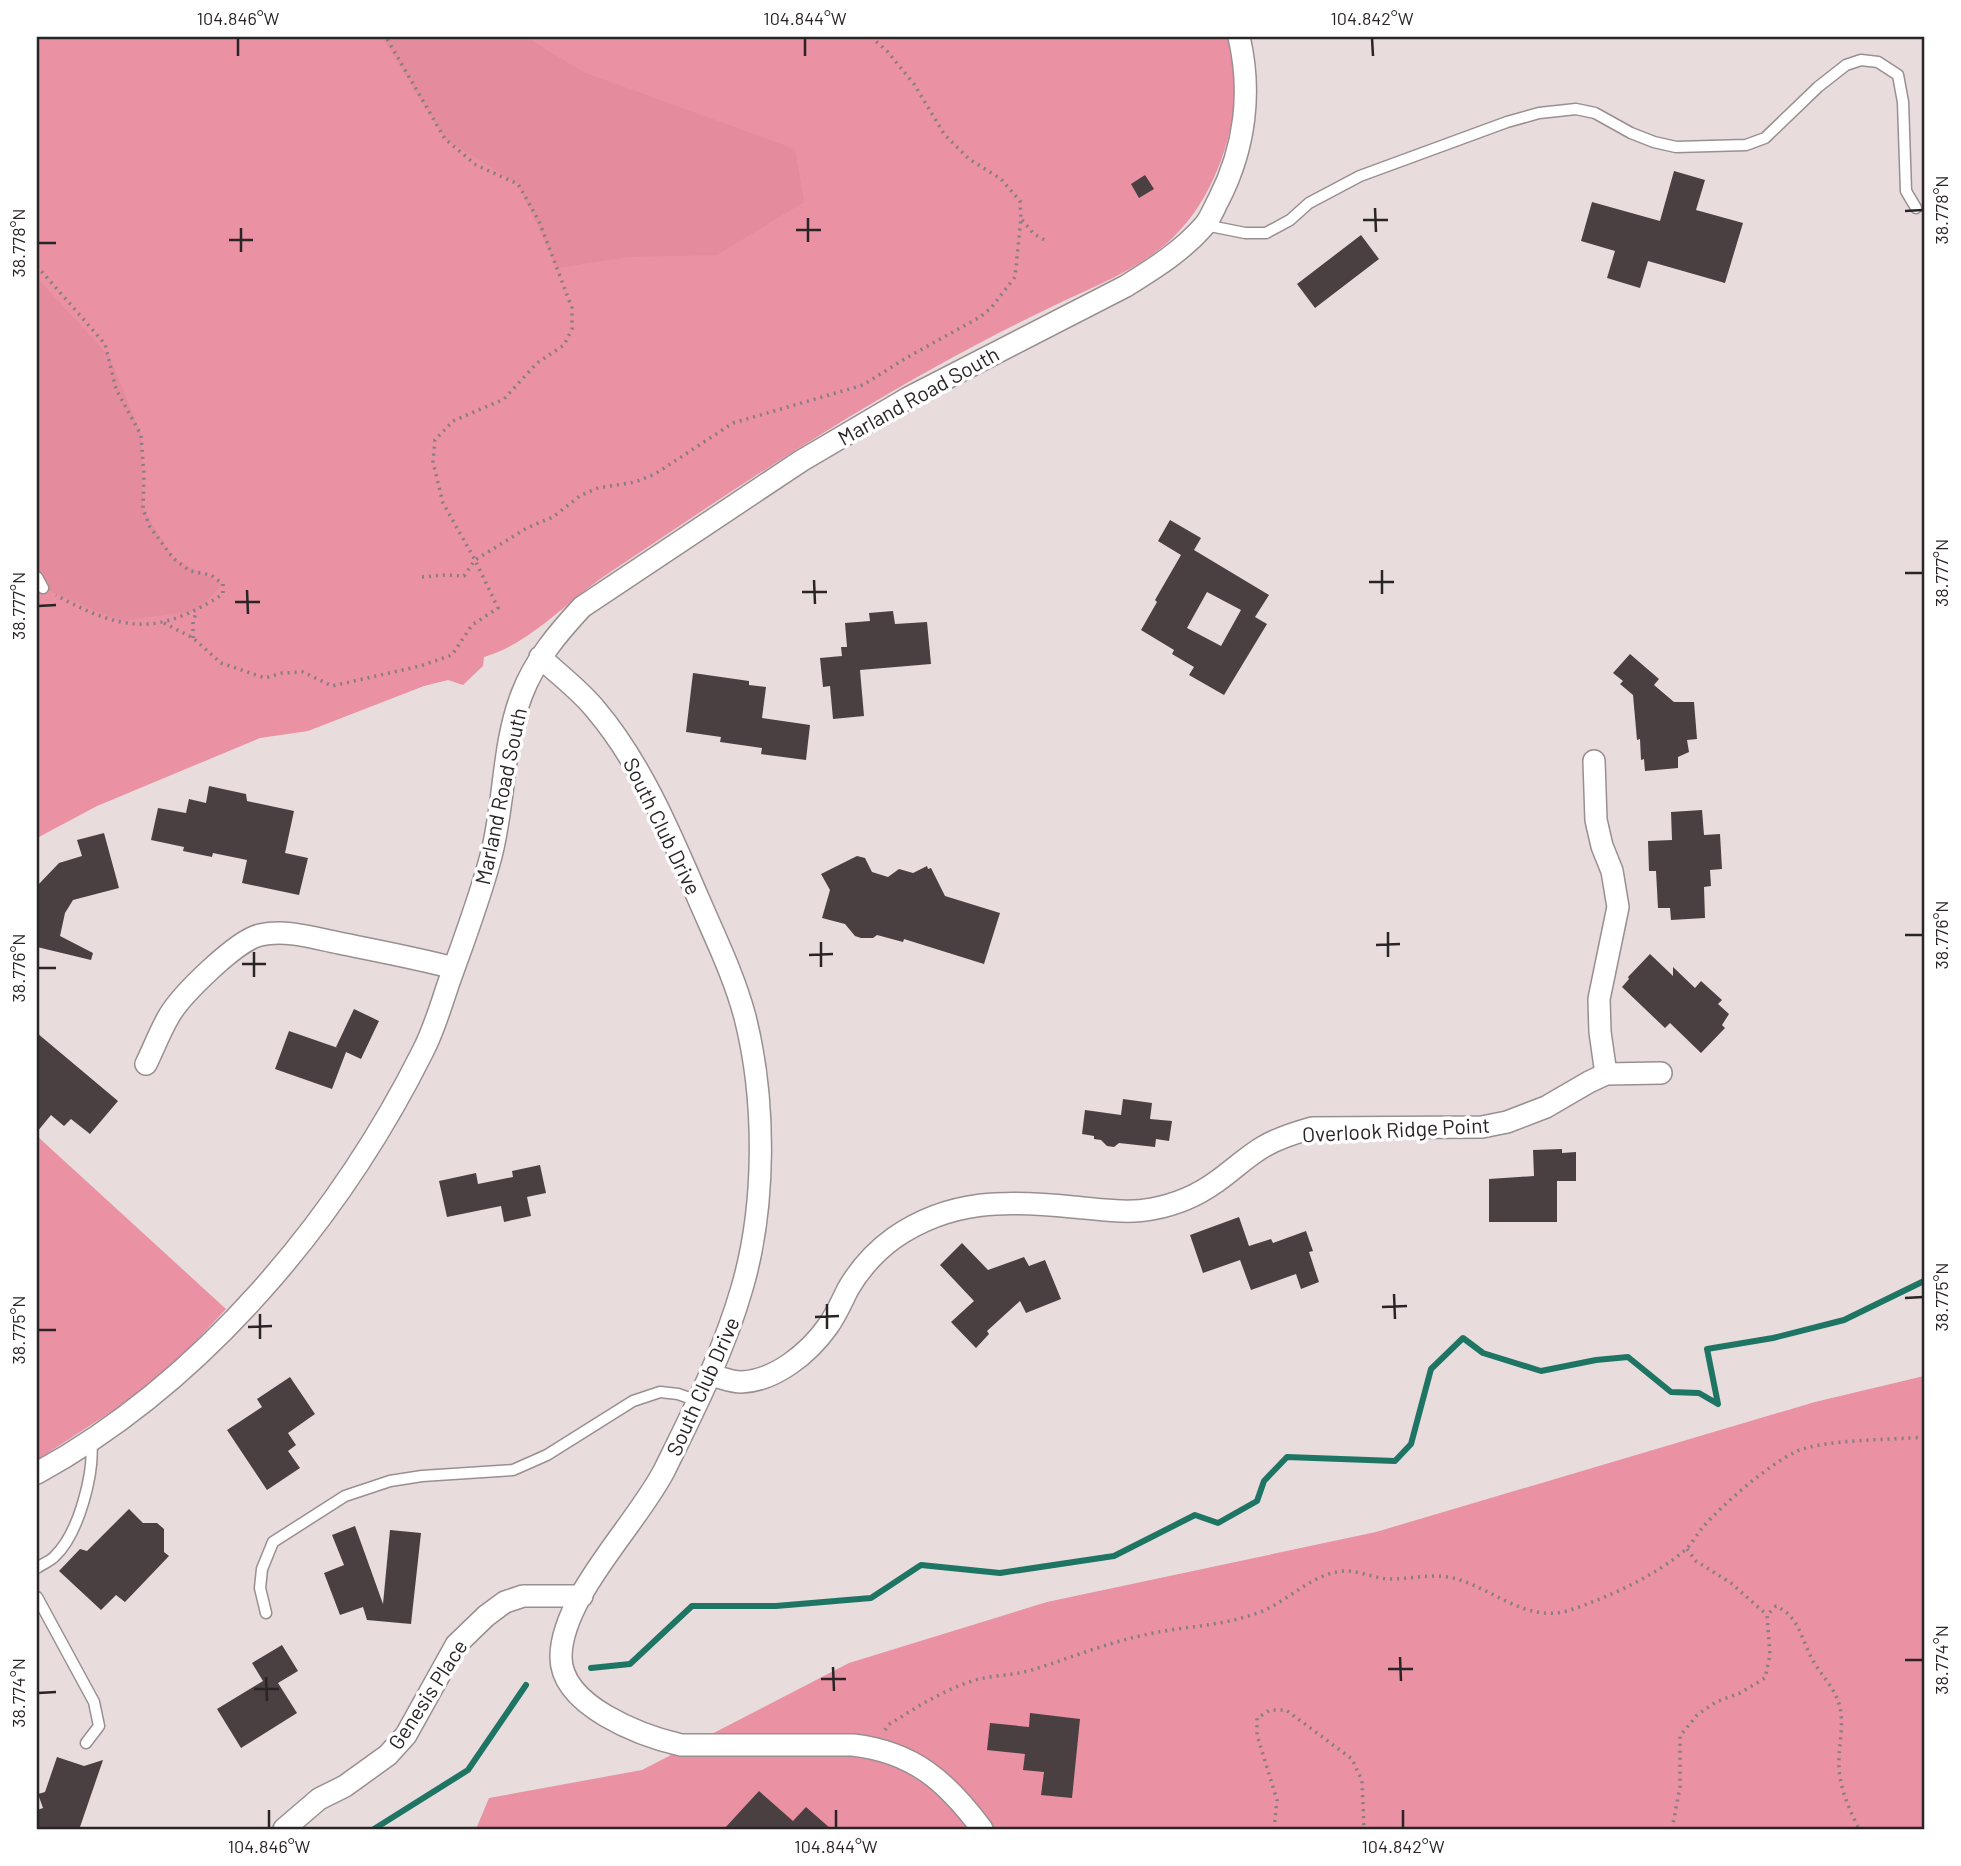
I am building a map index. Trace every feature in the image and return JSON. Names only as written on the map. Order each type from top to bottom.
[{"type":"street","name":"Marland Road South","points":[[37,1472],[134,1411],[222,1333],[312,1228],[358,1167],[424,1048],[454,968],[492,854],[513,726],[522,694],[540,657],[557,634],[582,607],[801,461],[908,398],[1126,286],[1160,265],[1205,225],[1237,159],[1247,96],[1245,60],[1239,37]]},
{"type":"street","name":"South Club Drive","points":[[540,657],[594,707],[631,758],[678,852],[744,1014],[757,1083],[760,1118],[754,1240],[743,1287],[710,1375],[656,1487],[582,1595],[568,1622],[560,1659],[565,1674],[593,1708],[617,1723],[653,1738],[681,1745],[853,1745],[876,1748],[908,1760],[942,1782],[964,1804],[982,1829]]},
{"type":"street","points":[[1594,761],[1596,820],[1612,871],[1618,908],[1600,999],[1600,1032],[1606,1074]]},
{"type":"street","points":[[146,1064],[170,1013],[216,965],[240,944],[258,936],[275,933],[299,935],[454,968]]},
{"type":"street","name":"Overlook Ridge Point","points":[[710,1375],[738,1382],[760,1380],[803,1354],[829,1325],[850,1285],[877,1252],[912,1227],[959,1208],[1022,1201],[1127,1211],[1152,1209],[1196,1194],[1214,1184],[1260,1149],[1285,1135],[1312,1128],[1457,1128],[1507,1122],[1546,1107],[1606,1074],[1661,1073]]},
{"type":"street","name":"Genesis Place","points":[[288,1828],[319,1800],[345,1786],[388,1755],[406,1735],[456,1645],[486,1616],[505,1602],[523,1595],[582,1595]]},
{"type":"lane","points":[[1205,225],[1245,233],[1266,233],[1290,220],[1309,203],[1360,176],[1507,122],[1560,110],[1576,109],[1595,113],[1632,133],[1676,147],[1746,145],[1765,138],[1818,87],[1846,65],[1860,60],[1878,62],[1898,75],[1903,102],[1906,191],[1916,208]]},
{"type":"lane","points":[[266,1613],[260,1588],[262,1569],[273,1542],[345,1496],[390,1481],[422,1476],[513,1470],[547,1455],[633,1401],[660,1392],[678,1394],[698,1402]]},
{"type":"lane","points":[[37,1568],[55,1557],[80,1518],[93,1457],[91,1440]]},
{"type":"lane","points":[[37,1597],[94,1702],[99,1726],[86,1743]]},
{"type":"path","points":[[164,623],[193,638],[221,663],[265,678],[282,673],[303,672],[332,686],[420,666],[452,655],[472,625],[498,608],[443,503],[433,462],[435,440],[453,421],[504,399],[537,363],[564,345],[572,328],[572,308],[539,221],[518,184],[476,165],[445,139],[386,37]]},
{"type":"path","points":[[422,577],[464,576],[475,560],[527,528],[553,517],[581,495],[598,488],[635,482],[654,474],[733,423],[863,385],[991,308],[1015,277],[1021,218],[1020,201],[1000,179],[969,159],[944,134],[914,84],[887,51],[871,37]]},
{"type":"path","points":[[1021,218],[1034,234],[1048,242]]},
{"type":"path","points":[[37,266],[105,344],[116,389],[141,435],[143,509],[150,527],[173,558],[190,571],[211,575],[223,584],[223,594],[197,611],[164,623],[133,625],[90,614],[40,583]]},
{"type":"path","points":[[193,638],[193,621],[197,611]]},
{"type":"path","points":[[876,1748],[888,1725],[940,1694],[979,1680],[1031,1671],[1107,1644],[1150,1633],[1230,1621],[1261,1612],[1329,1574],[1348,1571],[1388,1579],[1448,1577],[1468,1582],[1513,1606],[1553,1614],[1569,1611],[1646,1578],[1687,1549],[1703,1526],[1751,1482],[1796,1452],[1824,1444],[1924,1437]]},
{"type":"path","points":[[1672,1829],[1680,1787],[1680,1736],[1697,1714],[1765,1678],[1770,1655],[1767,1615],[1731,1583],[1696,1560],[1687,1549]]},
{"type":"path","points":[[1767,1615],[1776,1606],[1789,1612],[1800,1628],[1810,1656],[1837,1695],[1841,1714],[1839,1770],[1849,1808],[1859,1829]]},
{"type":"path","points":[[1274,1829],[1277,1800],[1257,1735],[1257,1718],[1270,1710],[1286,1710],[1352,1759],[1362,1781],[1364,1829]]},
{"type":"shaded area","points":[[37,37],[1228,37],[1235,64],[1236,89],[1230,132],[1205,195],[1181,229],[1151,256],[1115,277],[963,352],[811,441],[606,575],[533,632],[501,651],[484,657],[483,666],[463,685],[448,680],[424,686],[308,731],[260,738],[97,806],[37,838]]},
{"type":"shaded area","points":[[382,37],[526,37],[583,72],[795,149],[804,202],[717,255],[629,257],[557,268],[518,184],[445,139]]},
{"type":"shaded area","points":[[37,278],[110,357],[141,435],[143,509],[173,558],[223,584],[197,611],[119,621],[43,588],[37,579]]},
{"type":"shaded area","points":[[37,1136],[226,1309],[184,1354],[140,1393],[37,1460]]},
{"type":"shaded area","points":[[1924,1376],[1924,1829],[476,1829],[489,1798],[642,1770],[849,1663],[1047,1602],[1376,1532],[1815,1402]]},
{"type":"building","points":[[1674,171],[1705,180],[1696,210],[1743,223],[1725,283],[1648,261],[1640,288],[1607,278],[1615,251],[1581,241],[1592,202],[1660,221]]},
{"type":"building","points":[[1145,175],[1154,189],[1139,198],[1131,184]]},
{"type":"building","points":[[1361,235],[1379,259],[1315,308],[1297,284]]},
{"type":"building","points":[[1170,520],[1201,538],[1194,550],[1269,595],[1255,617],[1267,624],[1224,695],[1189,675],[1194,667],[1172,654],[1174,650],[1141,630],[1181,555],[1158,541]],"holes":[[[1207,592],[1241,610],[1221,646],[1187,628]]]},
{"type":"building","points":[[893,611],[895,624],[927,622],[931,664],[860,670],[864,716],[833,719],[830,686],[823,687],[820,658],[842,656],[841,647],[847,647],[845,623],[870,621],[869,613]]},
{"type":"building","points":[[1630,654],[1659,679],[1654,685],[1674,702],[1694,702],[1697,739],[1687,740],[1689,752],[1678,757],[1678,768],[1645,771],[1644,759],[1641,760],[1640,739],[1637,740],[1633,695],[1620,684],[1623,681],[1613,673]]},
{"type":"building","points":[[693,673],[749,681],[749,685],[766,687],[762,718],[810,725],[806,760],[761,754],[762,748],[720,742],[721,737],[686,732]]},
{"type":"building","points":[[209,786],[246,794],[247,801],[294,811],[285,853],[308,858],[299,895],[242,883],[247,860],[213,853],[212,857],[183,851],[184,847],[151,840],[158,808],[186,813],[189,799],[206,803]]},
{"type":"building","points":[[1702,810],[1704,835],[1720,834],[1722,869],[1710,870],[1711,886],[1704,887],[1705,918],[1671,920],[1670,908],[1658,908],[1656,871],[1649,871],[1648,841],[1672,840],[1671,812]]},
{"type":"building","points":[[104,833],[119,888],[73,900],[65,913],[60,936],[93,953],[91,960],[37,947],[37,886],[59,863],[82,856],[77,840]]},
{"type":"building","points":[[857,856],[865,858],[872,872],[888,877],[899,869],[913,873],[927,866],[928,869],[931,868],[945,896],[1000,913],[984,964],[904,939],[903,942],[877,935],[873,938],[861,938],[855,936],[845,924],[822,918],[830,890],[821,874]]},
{"type":"building","points":[[1650,954],[1673,976],[1673,967],[1695,988],[1701,981],[1722,1000],[1718,1004],[1729,1014],[1722,1025],[1725,1028],[1701,1053],[1670,1023],[1665,1028],[1622,987]]},
{"type":"building","points":[[354,1009],[379,1021],[361,1059],[346,1052],[332,1089],[275,1069],[289,1031],[338,1048],[336,1047]]},
{"type":"building","points":[[37,1033],[118,1101],[90,1134],[71,1119],[64,1126],[51,1115],[37,1132]]},
{"type":"building","points":[[1123,1099],[1152,1103],[1150,1119],[1172,1121],[1169,1141],[1156,1139],[1155,1147],[1119,1143],[1114,1147],[1094,1139],[1094,1136],[1082,1134],[1085,1110],[1121,1115]]},
{"type":"building","points":[[1562,1149],[1562,1153],[1576,1152],[1576,1181],[1557,1181],[1557,1222],[1489,1222],[1489,1179],[1534,1176],[1533,1150]]},
{"type":"building","points":[[540,1165],[546,1193],[527,1197],[531,1216],[504,1222],[501,1206],[447,1217],[439,1181],[476,1173],[478,1184],[513,1177],[512,1171]]},
{"type":"building","points":[[1239,1217],[1249,1246],[1271,1239],[1273,1243],[1306,1231],[1313,1251],[1309,1252],[1319,1282],[1301,1289],[1296,1274],[1251,1290],[1240,1260],[1203,1273],[1190,1235]]},
{"type":"building","points":[[962,1243],[988,1270],[1024,1257],[1029,1266],[1045,1260],[1061,1299],[1026,1313],[1020,1301],[987,1331],[989,1334],[976,1348],[951,1322],[974,1301],[940,1265]]},
{"type":"building","points":[[290,1377],[315,1414],[288,1433],[296,1445],[288,1451],[300,1468],[267,1490],[227,1430],[262,1407],[257,1399]]},
{"type":"building","points":[[129,1509],[143,1523],[157,1523],[164,1529],[164,1552],[169,1556],[125,1602],[116,1595],[101,1610],[59,1571],[80,1549],[87,1551]]},
{"type":"building","points":[[355,1526],[383,1604],[390,1530],[421,1533],[411,1624],[367,1620],[363,1607],[340,1615],[324,1573],[344,1565],[332,1535]]},
{"type":"building","points":[[282,1645],[298,1671],[278,1683],[297,1713],[241,1748],[217,1709],[263,1681],[252,1663]]},
{"type":"building","points":[[1030,1713],[1080,1719],[1072,1798],[1041,1795],[1044,1772],[1023,1770],[1025,1754],[987,1750],[990,1723],[1029,1727]]},
{"type":"building","points":[[57,1757],[84,1766],[103,1760],[80,1827],[37,1829],[37,1810],[43,1808],[38,1794],[45,1792]]},
{"type":"building","points":[[759,1791],[793,1821],[806,1807],[831,1829],[724,1829]]},
{"type":"waterway","points":[[591,1668],[630,1664],[692,1606],[776,1606],[871,1598],[921,1565],[1000,1573],[1114,1556],[1195,1515],[1218,1523],[1257,1501],[1264,1481],[1287,1457],[1395,1461],[1411,1444],[1431,1369],[1463,1338],[1483,1353],[1541,1371],[1596,1360],[1628,1357],[1671,1392],[1699,1393],[1718,1404],[1707,1349],[1773,1338],[1844,1320],[1924,1281]]},
{"type":"waterway","points":[[374,1829],[468,1770],[526,1685]]}]
